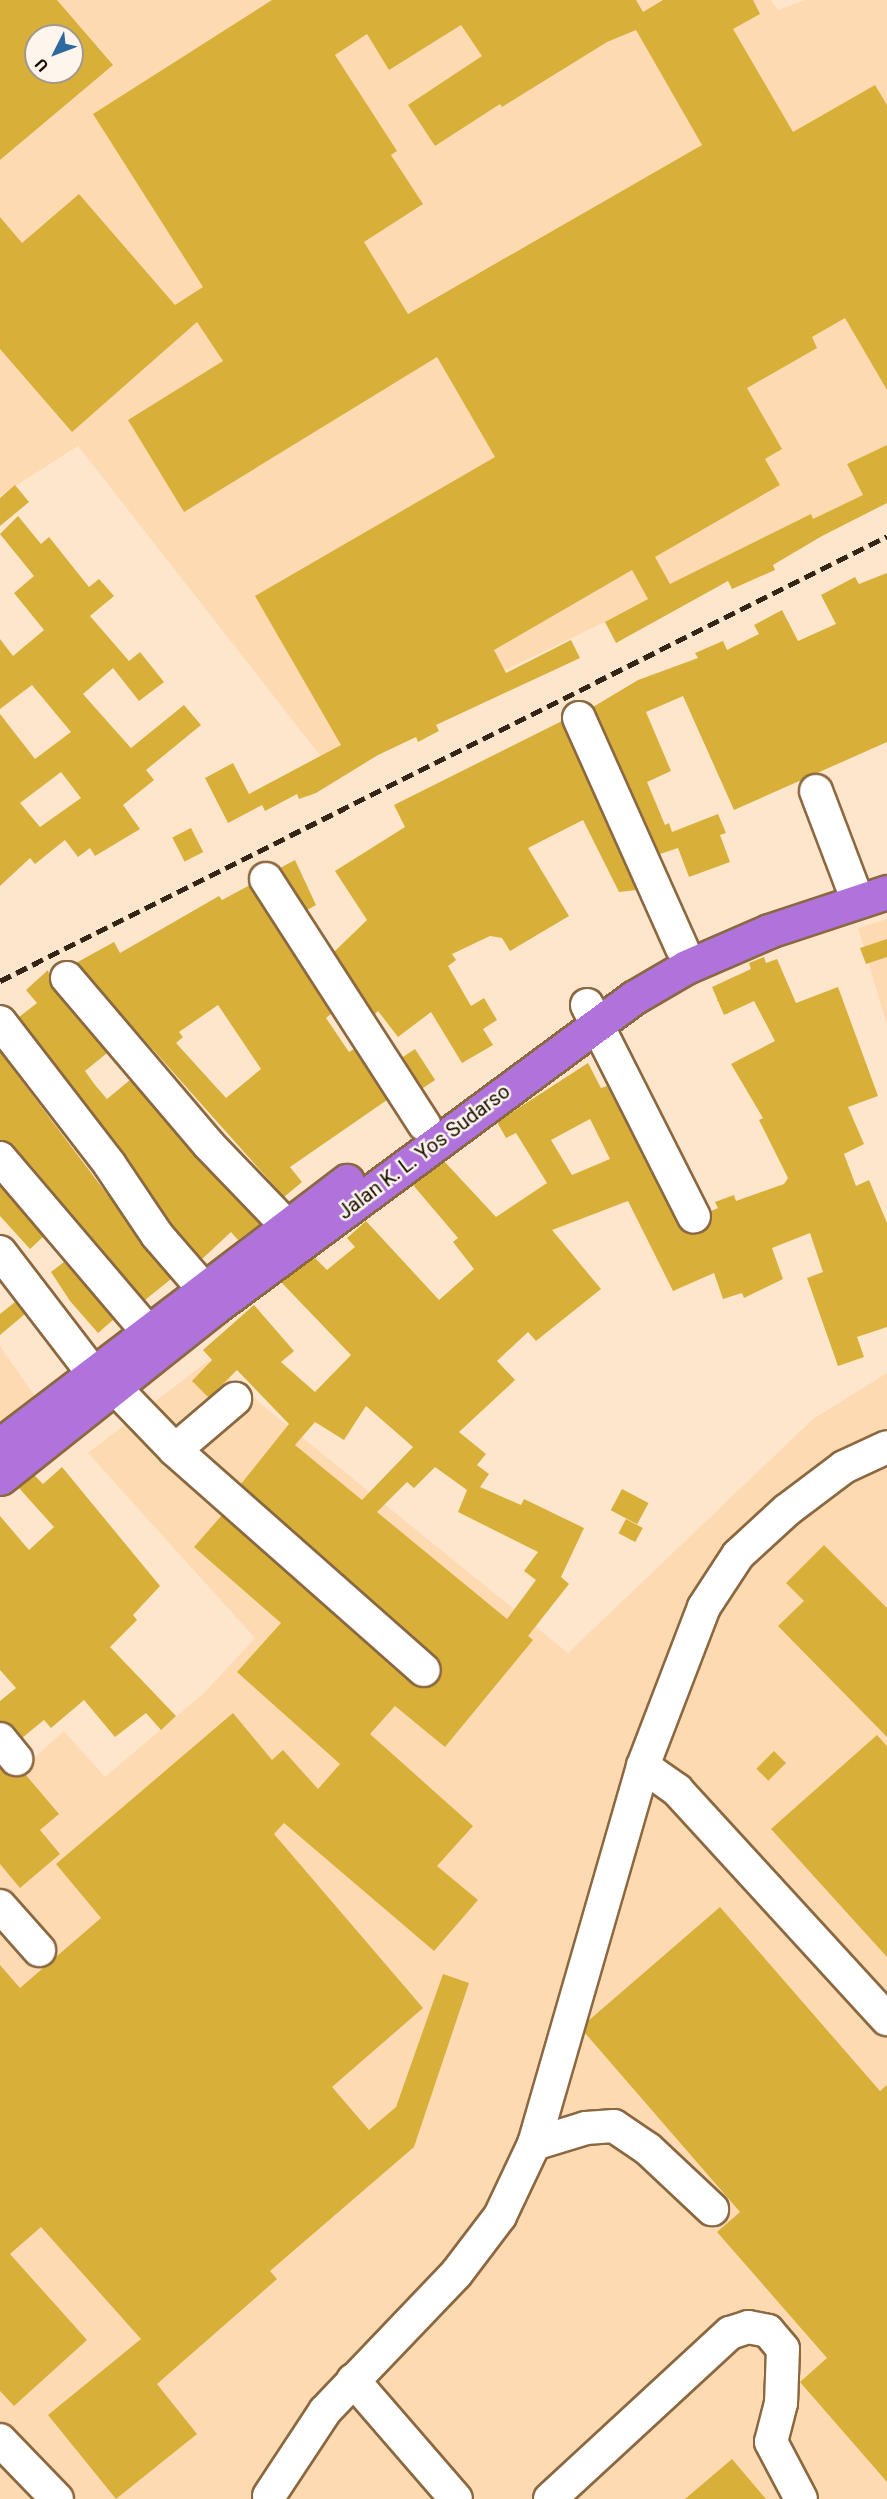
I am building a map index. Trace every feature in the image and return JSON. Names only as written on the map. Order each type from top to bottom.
[{"type":"highway","name":"Jalan K. L. Yos Sudarso","points":[[0,1445],[105,1381],[215,1307],[591,1014],[682,948],[887,874]]},
{"type":"highway","name":"Jalan K. L. Yos Sudarso","points":[[0,1478],[105,1381],[147,1331],[202,1287],[424,1124],[591,1014],[686,967],[769,931],[887,892]]},
{"type":"street","points":[[579,718],[682,948]]},
{"type":"street","points":[[816,791],[852,886]]},
{"type":"street","points":[[266,879],[424,1124]]},
{"type":"street","points":[[67,978],[209,1145],[286,1225]]},
{"type":"street","points":[[591,1014],[694,1216]]},
{"type":"street","points":[[0,1022],[110,1165],[157,1235],[202,1287]]},
{"type":"street","points":[[0,1158],[147,1331]]},
{"type":"street","points":[[0,1252],[105,1381],[175,1450],[424,1670]]},
{"type":"street","points":[[175,1450],[235,1400]]},
{"type":"street","points":[[269,2498],[325,2411],[456,2274],[500,2216],[534,2144],[643,1766],[704,1607],[738,1555],[844,1467],[887,1447]]},
{"type":"street","points":[[643,1766],[677,1790],[887,2019]]},
{"type":"street","points":[[0,1906],[39,1950]]},
{"type":"street","points":[[534,2144],[586,2128],[614,2127],[648,2150],[712,2209]]},
{"type":"street","points":[[550,2499],[730,2333],[748,2327],[768,2331],[783,2349],[783,2391],[771,2442],[801,2499]]},
{"type":"street","points":[[353,2380],[456,2499]]},
{"type":"street","points":[[0,2440],[57,2499]]},
{"type":"shaded area","points":[[0,0],[771,0],[778,10],[805,0],[887,0],[887,486],[322,758],[78,446],[0,496]]},
{"type":"shaded area","points":[[887,919],[887,1025],[858,928]]},
{"type":"shaded area","points":[[0,1346],[39,1402],[0,1432]]},
{"type":"shaded area","points":[[208,1361],[568,1653],[813,1419],[887,1373],[887,2499],[0,2499],[0,1783],[3,1786],[64,1731],[105,1777],[205,1692],[255,1638],[88,1453]]},
{"type":"building","points":[[0,0],[57,0],[78,24],[24,24],[24,84],[84,84],[84,31],[113,65],[0,160]]},
{"type":"building","points":[[272,0],[636,0],[643,12],[663,0],[753,0],[760,14],[733,29],[793,132],[875,85],[887,105],[887,390],[845,318],[812,337],[817,348],[747,388],[782,449],[765,459],[780,485],[655,557],[670,584],[811,514],[813,519],[863,495],[847,464],[887,445],[887,503],[822,536],[773,565],[775,570],[732,589],[728,581],[616,643],[605,622],[648,599],[632,570],[494,650],[506,673],[571,640],[580,658],[436,725],[439,731],[418,742],[416,737],[378,755],[316,793],[299,799],[297,794],[265,811],[262,805],[228,823],[205,778],[233,763],[249,794],[341,745],[255,596],[495,457],[437,357],[184,512],[128,420],[223,361],[197,322],[72,432],[0,349],[0,217],[22,243],[79,194],[175,305],[203,287],[93,114]],"holes":[[[461,25],[482,56],[408,105],[435,146],[500,104],[502,107],[607,42],[636,30],[702,145],[408,314],[364,242],[423,204],[391,155],[397,151],[335,55],[367,34],[389,70]]]},
{"type":"building","points":[[15,485],[29,502],[0,526],[0,498]]},
{"type":"building","points":[[18,516],[41,544],[49,537],[89,587],[99,579],[114,596],[90,616],[129,661],[140,652],[164,682],[139,701],[113,668],[83,694],[131,748],[184,705],[201,725],[146,770],[154,780],[123,805],[140,829],[95,856],[90,848],[78,857],[65,840],[35,864],[30,858],[0,886],[0,714],[35,759],[71,732],[32,685],[0,709],[0,639],[13,656],[44,630],[14,593],[34,576],[0,534]],"holes":[[[61,772],[81,798],[40,827],[20,803]]]},
{"type":"building","points":[[887,573],[887,742],[734,810],[683,696],[646,712],[671,771],[647,782],[665,825],[669,823],[672,832],[718,814],[726,833],[720,835],[730,862],[689,877],[678,848],[660,854],[593,707],[638,680],[698,658],[695,653],[723,641],[727,650],[759,634],[754,625],[782,610],[798,641],[836,624],[821,595],[855,577],[859,584]]},
{"type":"building","points":[[562,721],[636,890],[619,892],[583,820],[528,848],[569,916],[510,951],[502,938],[490,936],[452,954],[456,960],[448,966],[471,1006],[484,998],[497,1020],[483,1029],[493,1045],[462,1063],[431,1012],[398,1037],[378,1011],[375,1014],[334,952],[367,920],[335,871],[405,827],[394,805]]},
{"type":"building","points":[[191,828],[203,852],[185,862],[172,838]]},
{"type":"building","points":[[295,860],[316,905],[307,910],[280,868]]},
{"type":"building","points":[[250,885],[331,1014],[326,1018],[349,1052],[354,1049],[387,1100],[290,1167],[302,1182],[284,1197],[76,963],[114,942],[120,953],[219,896],[222,900]],"holes":[[[218,1005],[261,1069],[226,1098],[176,1043],[183,1037],[179,1032]]]},
{"type":"building","points":[[887,939],[887,957],[866,964],[860,948]]},
{"type":"building","points":[[764,957],[766,963],[777,959],[796,1003],[838,987],[878,1096],[848,1107],[864,1144],[844,1154],[856,1186],[869,1180],[887,1223],[887,1327],[857,1337],[864,1357],[838,1366],[807,1278],[823,1272],[810,1233],[772,1248],[783,1279],[744,1298],[742,1293],[723,1299],[714,1273],[673,1291],[628,1201],[552,1230],[601,1289],[536,1341],[528,1332],[497,1361],[515,1380],[459,1432],[486,1454],[477,1465],[489,1474],[480,1487],[521,1505],[524,1499],[584,1528],[561,1577],[569,1584],[528,1636],[533,1640],[445,1747],[395,1706],[370,1734],[473,1826],[437,1866],[478,1900],[434,1951],[284,1823],[274,1834],[423,2008],[332,2087],[369,2130],[396,2107],[443,1974],[469,1983],[414,2147],[270,2271],[277,2279],[157,2384],[197,2434],[116,2499],[48,2415],[141,2339],[41,2227],[10,2254],[87,2340],[14,2406],[0,2391],[0,1965],[20,1988],[101,1918],[56,1864],[233,1713],[272,1760],[283,1750],[318,1789],[340,1764],[237,1672],[281,1623],[194,1547],[222,1515],[412,1683],[430,1687],[442,1673],[436,1657],[241,1484],[289,1424],[237,1370],[209,1398],[192,1381],[212,1360],[203,1350],[254,1305],[294,1351],[281,1362],[315,1392],[351,1355],[281,1282],[314,1257],[327,1270],[355,1247],[347,1238],[366,1221],[439,1300],[474,1269],[453,1242],[458,1238],[413,1185],[444,1161],[496,1217],[547,1183],[516,1133],[506,1138],[497,1122],[588,1063],[601,1088],[607,1086],[685,1232],[702,1233],[709,1227],[711,1211],[718,1208],[715,1202],[734,1195],[736,1201],[784,1184],[788,1178],[759,1120],[763,1118],[731,1064],[775,1041],[754,1001],[724,1015],[712,987],[751,969],[749,963]],"holes":[[[590,1119],[610,1159],[572,1175],[551,1140]],[[366,1406],[413,1447],[362,1500],[295,1445],[315,1422],[344,1440]],[[435,1467],[467,1490],[458,1512],[538,1552],[524,1571],[536,1580],[507,1619],[377,1512],[407,1482],[414,1488]]]},
{"type":"building","points":[[48,970],[53,990],[107,1053],[85,1071],[95,1085],[107,1099],[130,1080],[260,1224],[238,1240],[231,1232],[202,1259],[171,1224],[124,1154],[19,1017],[37,1003],[26,990]]},
{"type":"building","points":[[415,1049],[435,1080],[423,1088],[402,1057]]},
{"type":"building","points":[[0,1052],[171,1279],[145,1300],[14,1146],[0,1140]]},
{"type":"building","points":[[0,1186],[62,1259],[43,1237],[30,1249],[0,1216]]},
{"type":"building","points":[[64,1262],[119,1325],[118,1326],[113,1320],[98,1333],[70,1301],[51,1272]]},
{"type":"building","points":[[15,1302],[25,1314],[0,1335],[0,1314]]},
{"type":"building","points":[[62,1467],[160,1586],[133,1615],[137,1620],[110,1647],[176,1716],[161,1730],[146,1713],[115,1737],[84,1700],[51,1728],[44,1720],[22,1738],[0,1721],[0,1701],[16,1688],[0,1670],[0,1516],[29,1550],[54,1527],[19,1488],[34,1475],[43,1484]]},
{"type":"building","points":[[622,1489],[648,1503],[637,1524],[611,1510]]},
{"type":"building","points":[[626,1519],[643,1528],[635,1542],[618,1533]]},
{"type":"building","points":[[824,1545],[887,1608],[887,1737],[778,1626],[804,1601],[786,1583]]},
{"type":"building","points":[[877,1735],[887,1746],[887,1957],[771,1829]]},
{"type":"building","points":[[774,1751],[786,1763],[768,1781],[756,1769]]},
{"type":"building","points":[[0,1768],[10,1776],[25,1774],[59,1814],[40,1830],[60,1854],[20,1888],[0,1864]]},
{"type":"building","points":[[720,1907],[880,2091],[887,2085],[887,2482],[800,2382],[827,2358],[717,2232],[740,2212],[585,2033],[588,2021]]},
{"type":"building","points":[[732,2459],[766,2499],[685,2499]]},
{"type":"railway","points":[[0,981],[887,536]]}]
